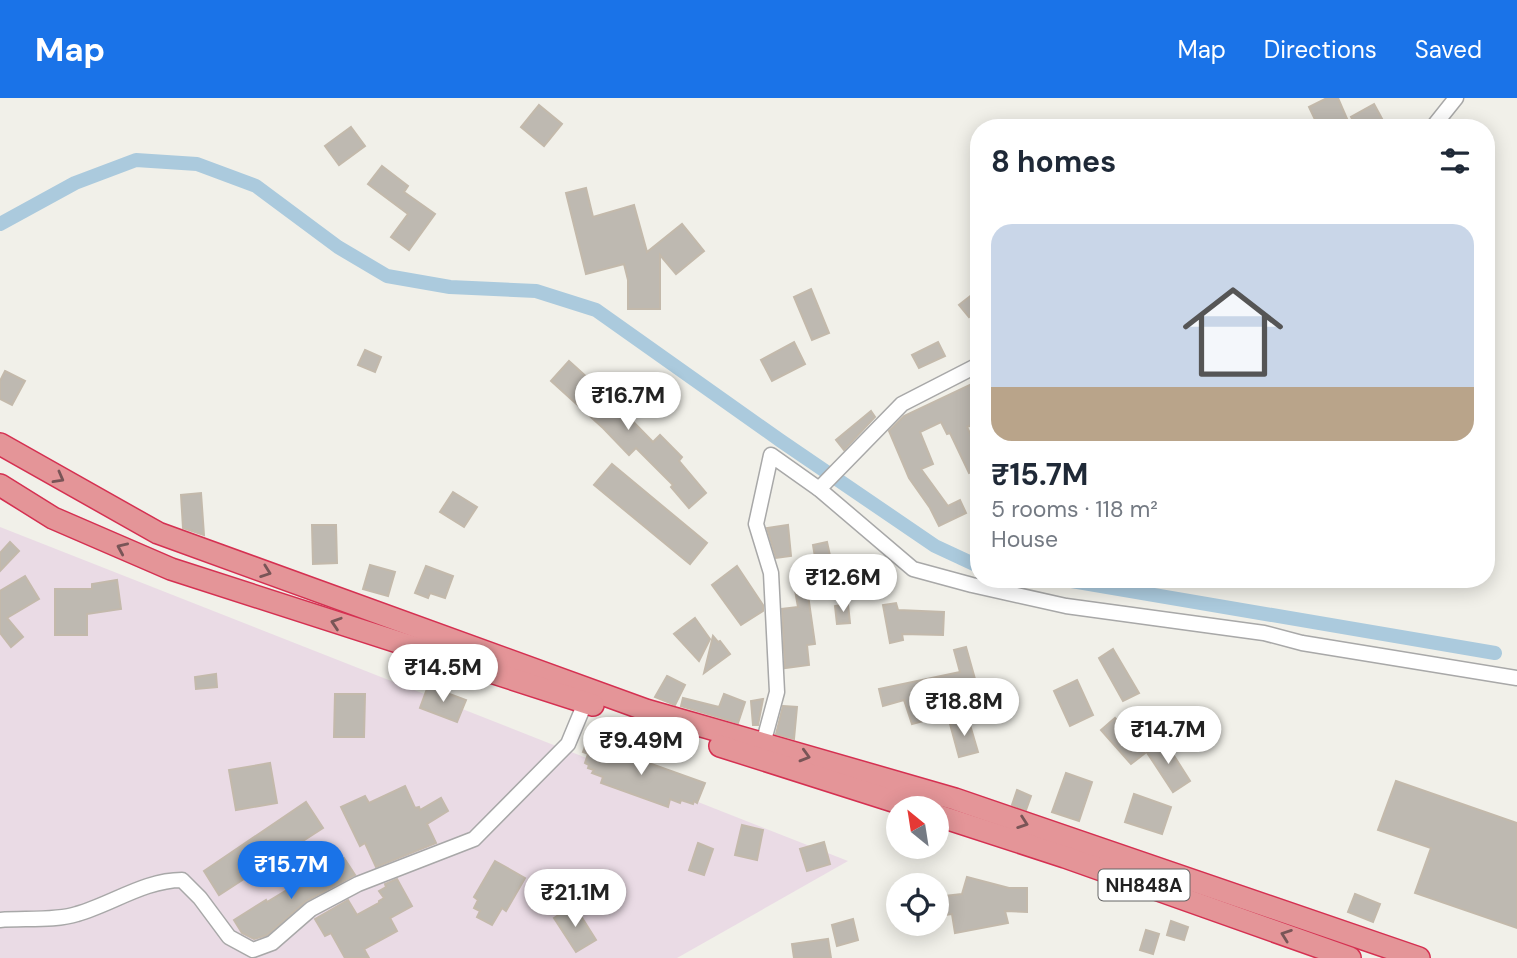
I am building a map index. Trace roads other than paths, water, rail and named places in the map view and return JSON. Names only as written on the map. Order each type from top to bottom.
[{"type":"highway","name":"NH848A","points":[[0,444],[158,533],[646,710],[955,799],[1419,958]]},
{"type":"highway","points":[[0,485],[53,518],[171,569],[886,799]]},
{"type":"highway","name":"NH848A","points":[[949,820],[1065,857],[1350,958]]},
{"type":"street","points":[[1439,119],[1456,98]]},
{"type":"street","points":[[819,489],[902,404],[970,369]]},
{"type":"street","points":[[764,744],[776,692],[771,573],[756,524],[771,455],[819,489],[913,569],[970,584]]},
{"type":"street","points":[[985,588],[1066,606],[1264,633],[1302,643],[1517,678]]},
{"type":"street","points":[[0,920],[75,915],[145,888],[170,880],[182,880],[200,898],[229,937],[253,950],[272,943],[311,909],[358,884],[474,839],[568,744],[585,703]]},
{"type":"waterway","points":[[0,224],[75,183],[136,160],[197,164],[256,186],[338,247],[387,276],[450,287],[536,291],[596,310],[935,546],[970,562]]},
{"type":"waterway","points":[[1113,588],[1495,653]]}]
